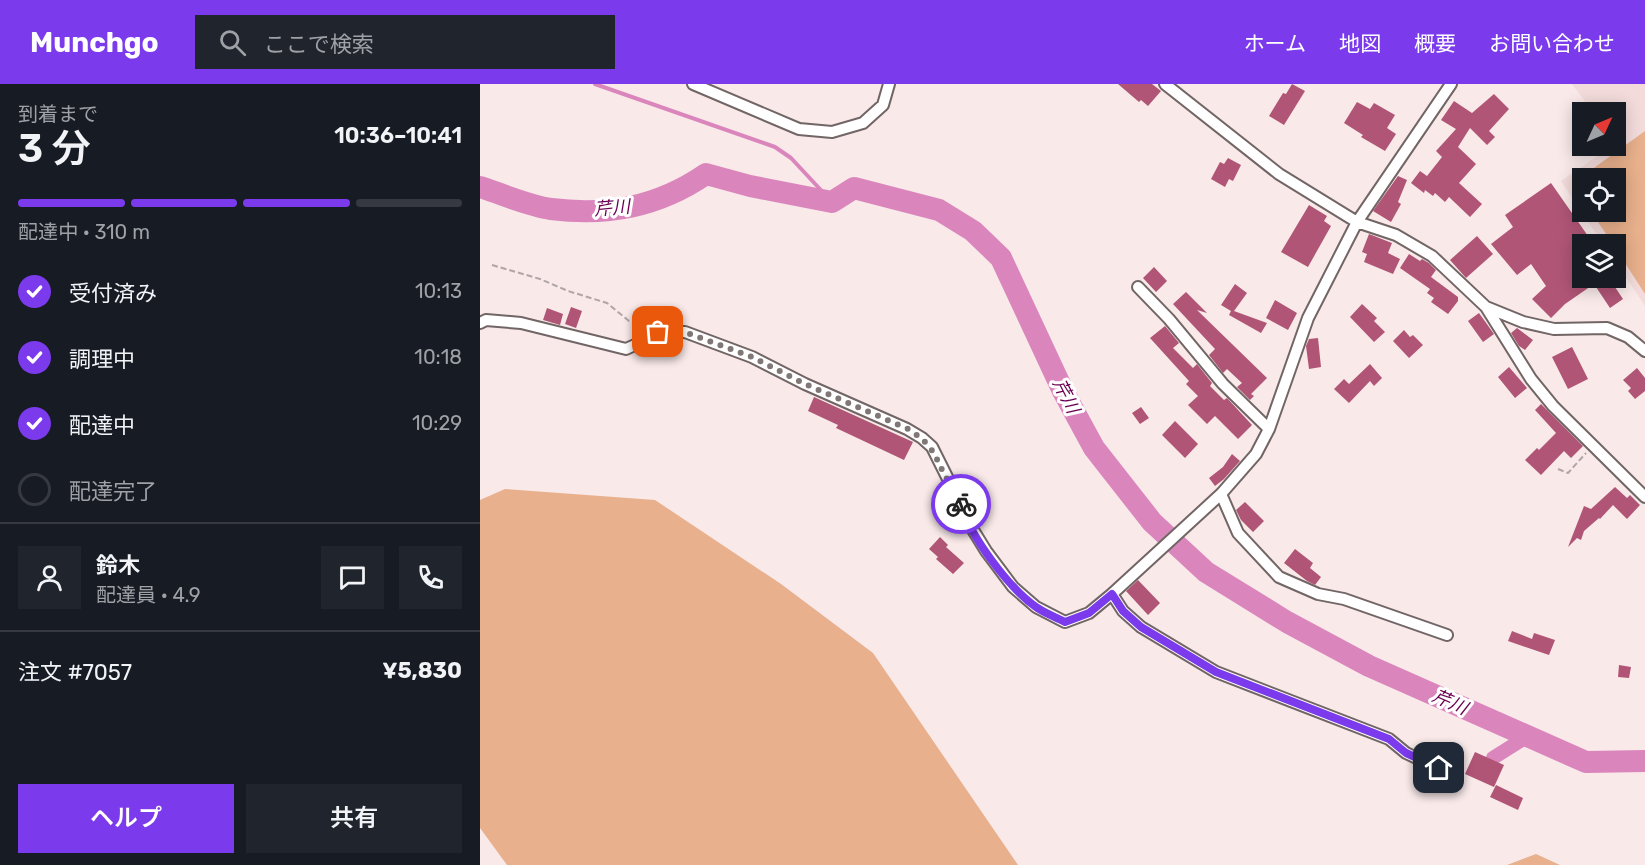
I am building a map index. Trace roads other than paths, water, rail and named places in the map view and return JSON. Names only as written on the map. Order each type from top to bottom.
[{"type":"street","points":[[693,84],[800,129],[832,132],[863,123],[883,105],[889,84]]},
{"type":"street","points":[[1165,84],[1280,174],[1358,222],[1396,235],[1432,256],[1486,307],[1531,379],[1553,406],[1645,497]]},
{"type":"street","points":[[480,323],[486,320],[521,323],[626,349],[658,332],[685,332],[752,357],[805,384],[908,429],[932,447],[950,483],[959,495],[965,518],[1013,587],[1036,607],[1065,622],[1089,613],[1112,594],[1221,494],[1256,454],[1269,429],[1308,318],[1358,222],[1451,84]]},
{"type":"street","points":[[1138,287],[1169,319],[1223,384],[1269,429]]},
{"type":"street","points":[[1486,307],[1523,322],[1554,329],[1607,328],[1628,337],[1645,351]]},
{"type":"street","points":[[1221,494],[1238,533],[1279,577],[1318,594],[1344,599],[1447,635]]},
{"type":"street","points":[[1112,594],[1123,611],[1141,627],[1216,672],[1389,739],[1406,753],[1455,776]]},
{"type":"waterway","points":[[595,84],[775,147],[791,158],[832,202]]},
{"type":"waterway","name":"芹川","points":[[480,187],[525,203],[551,209],[612,210],[670,194],[706,174],[750,186],[832,202],[854,188],[939,210],[973,231],[1001,258],[1063,391],[1094,448],[1152,522],[1206,572],[1287,622],[1369,666],[1586,762],[1645,761]]},
{"type":"waterway","points":[[1493,758],[1528,736]]}]
